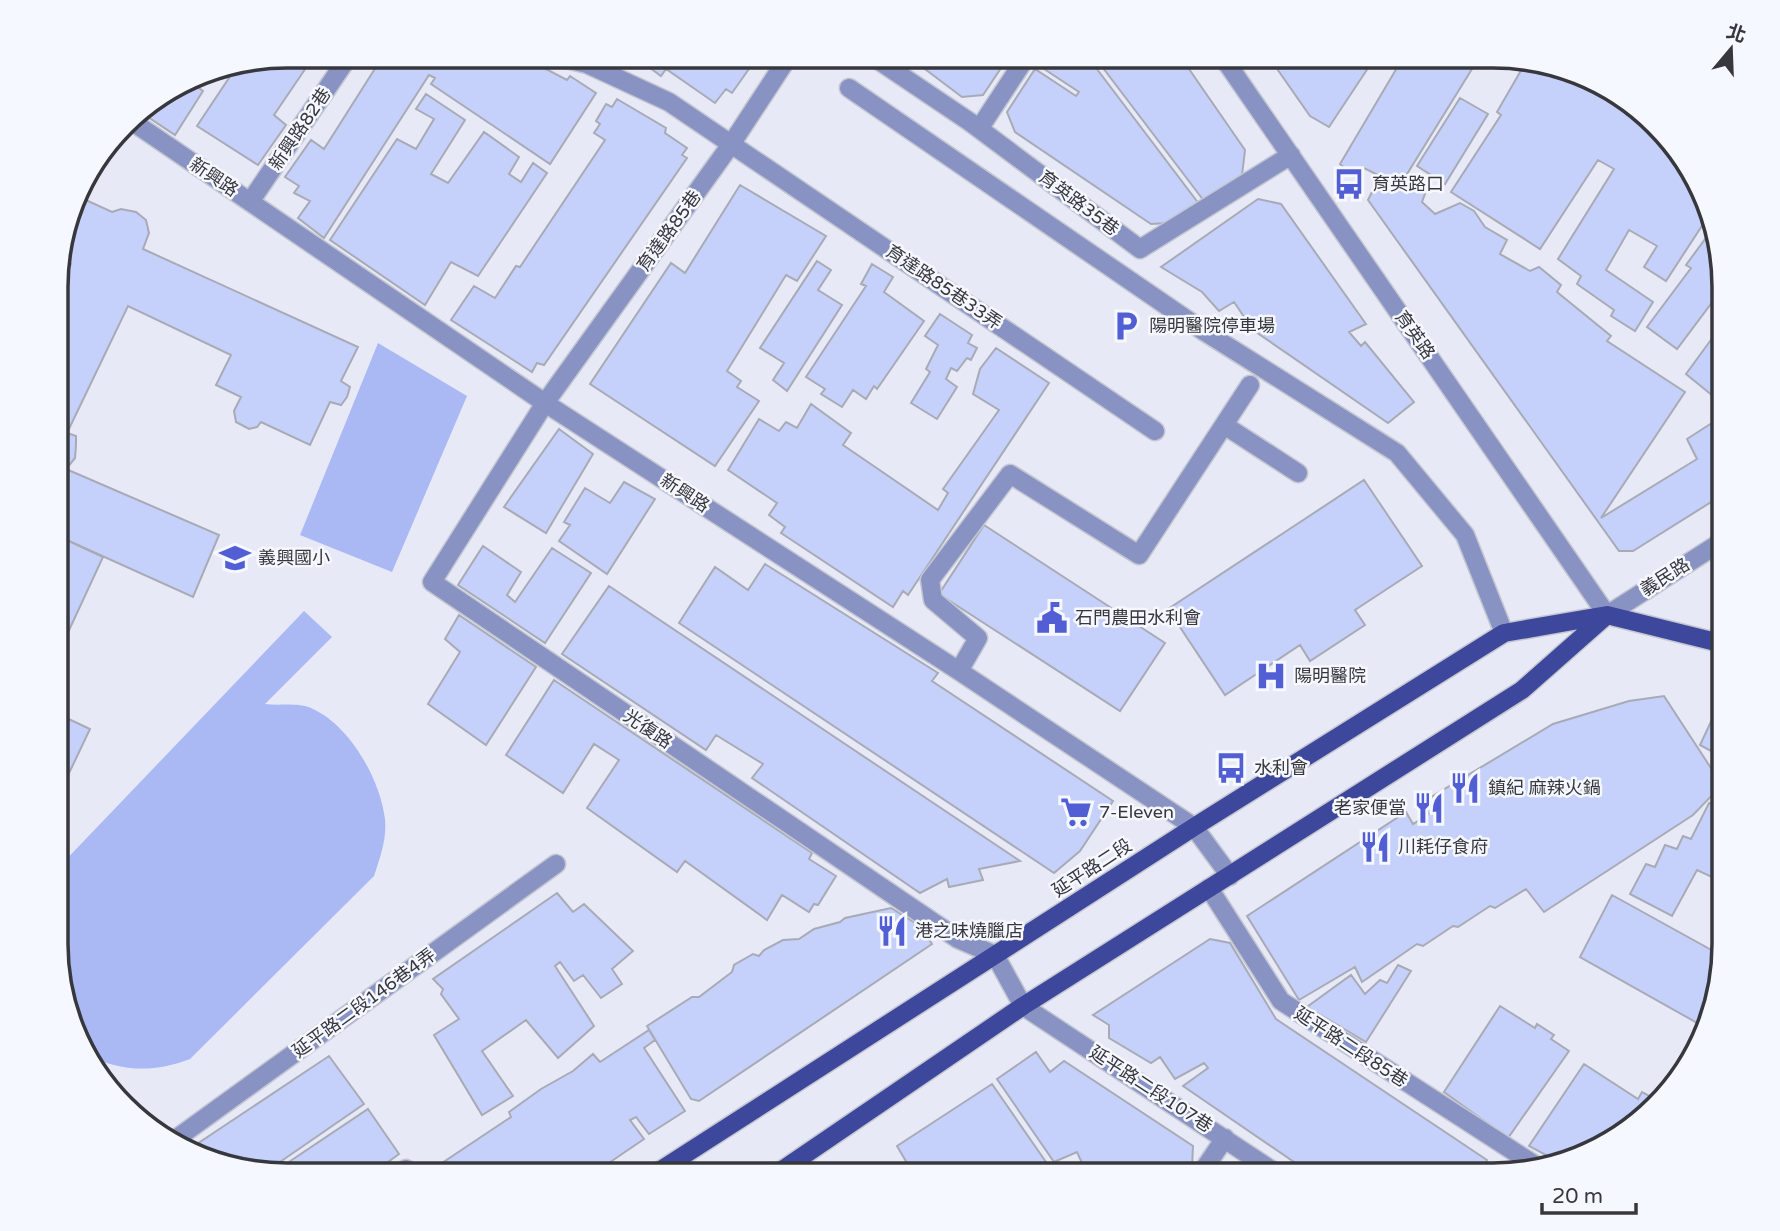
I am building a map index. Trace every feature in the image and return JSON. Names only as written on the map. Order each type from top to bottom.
[{"type":"main road","name":"延平路二段","points":[[673,1162],[1194,827],[1504,633],[1606,615],[1711,641]]},
{"type":"main road","points":[[793,1162],[1023,1006],[1522,690],[1606,615]]},
{"type":"street","name":"新興路82巷","points":[[250,202],[341,68]]},
{"type":"street","name":"育達路85巷33弄","points":[[596,68],[669,102],[1155,431]]},
{"type":"street","name":"育達路85巷","points":[[545,402],[732,143],[781,68]]},
{"type":"street","name":"育英路35巷","points":[[890,68],[979,129],[1140,248],[1291,155]]},
{"type":"street","points":[[979,129],[1019,69]]},
{"type":"street","name":"育英路","points":[[1231,69],[1606,615]]},
{"type":"street","points":[[849,88],[1205,332],[1397,453],[1465,535],[1504,633]]},
{"type":"street","name":"新興路","points":[[140,126],[545,402],[1194,827],[1230,876]]},
{"type":"street","points":[[959,671],[978,638],[933,600],[930,580],[1010,474],[1139,555],[1250,385]]},
{"type":"street","name":"光復路","points":[[545,402],[432,582],[958,939],[996,955]]},
{"type":"street","points":[[1224,425],[1298,473]]},
{"type":"street","name":"義民路","points":[[1606,615],[1711,548]]},
{"type":"street","name":"延平路二段146巷4弄","points":[[181,1135],[556,864]]},
{"type":"street","name":"延平路二段85巷","points":[[1209,888],[1281,1001],[1527,1160]]},
{"type":"street","points":[[996,955],[1023,1006]]},
{"type":"street","name":"延平路二段107巷","points":[[1023,1006],[1261,1163]]},
{"type":"street","points":[[1208,1163],[1225,1138]]},
{"type":"shaded area","points":[[378,343],[467,396],[392,572],[300,535]]},
{"type":"shaded area","points":[[304,611],[332,637],[265,704],[296,705],[313,709],[339,728],[361,755],[377,787],[385,819],[384,841],[374,876],[190,1059],[150,1068],[124,1067],[103,1062],[85,1028],[70,972],[69,857]]},
{"type":"building","points":[[306,68],[274,115],[286,125],[258,165],[197,126],[230,76],[259,70]]},
{"type":"building","points":[[375,68],[544,68],[567,80],[570,76],[596,93],[550,164],[431,84],[435,78],[429,75],[324,238],[298,218],[310,201],[294,193],[299,186],[285,177],[311,140],[324,149]]},
{"type":"building","points":[[651,68],[749,68],[732,93],[726,89],[715,103],[666,69],[661,76]]},
{"type":"building","points":[[924,69],[1001,69],[983,95],[962,97]]},
{"type":"building","points":[[1035,69],[1076,96],[1079,92],[1043,69],[1097,69],[1199,204],[1168,223],[1151,224],[1015,132],[1007,112]]},
{"type":"building","points":[[1104,69],[1189,69],[1245,150],[1242,175],[1204,201]]},
{"type":"building","points":[[1277,69],[1367,69],[1329,127],[1310,116]]},
{"type":"building","points":[[1396,69],[1472,69],[1404,179],[1426,191],[1422,202],[1435,214],[1460,203],[1474,211],[1485,227],[1507,240],[1500,254],[1530,271],[1539,267],[1561,285],[1557,292],[1611,336],[1607,341],[1685,392],[1601,518],[1697,459],[1687,439],[1711,424],[1711,502],[1633,551],[1619,551],[1368,200],[1380,176],[1362,167],[1356,178],[1340,164]]},
{"type":"building","points":[[1521,70],[1536,72],[1590,91],[1626,113],[1648,132],[1667,154],[1695,203],[1702,225],[1666,281],[1644,267],[1657,246],[1629,230],[1606,270],[1653,302],[1635,331],[1611,316],[1614,310],[1577,284],[1581,276],[1558,259],[1614,169],[1598,160],[1540,249],[1451,192],[1501,115],[1497,112]]},
{"type":"building","points":[[198,88],[203,91],[175,135],[149,118],[166,105]]},
{"type":"building","points":[[426,94],[465,120],[431,174],[448,183],[484,132],[519,157],[509,174],[521,182],[533,163],[547,173],[478,276],[451,262],[425,305],[330,240],[397,139],[416,149],[434,119],[416,109]]},
{"type":"building","points":[[1460,98],[1488,114],[1445,184],[1417,166]]},
{"type":"building","points":[[617,99],[666,128],[665,133],[687,148],[682,155],[687,158],[544,365],[537,363],[532,372],[451,320],[474,286],[495,298],[516,266],[520,267],[605,140],[594,133],[600,124],[596,121],[606,104],[612,107]]},
{"type":"building","points":[[740,185],[826,236],[797,281],[786,275],[727,371],[741,381],[737,387],[759,401],[715,466],[590,384],[671,263],[685,273]]},
{"type":"building","points":[[1258,199],[1281,204],[1366,324],[1349,332],[1361,346],[1365,342],[1414,402],[1388,423],[1253,330],[1234,302],[1219,311],[1202,292],[1161,267]]},
{"type":"building","points":[[86,200],[112,212],[121,209],[136,212],[146,220],[149,233],[143,249],[358,347],[341,381],[350,387],[347,397],[341,405],[330,402],[310,445],[261,422],[257,427],[249,429],[236,422],[234,411],[241,397],[216,385],[231,355],[128,306],[68,430],[68,287],[76,230]]},
{"type":"building","points":[[1706,238],[1711,273],[1711,304],[1677,349],[1647,327],[1691,268],[1686,265]]},
{"type":"building","points":[[817,261],[831,270],[818,290],[842,305],[787,391],[773,380],[784,363],[760,348]]},
{"type":"building","points":[[872,264],[893,277],[884,292],[924,321],[877,389],[874,386],[866,399],[853,390],[842,407],[821,394],[825,389],[806,377],[866,286],[861,284]]},
{"type":"building","points":[[940,314],[972,335],[968,343],[977,348],[971,360],[967,358],[957,371],[951,368],[946,379],[957,387],[937,419],[911,403],[930,372],[926,369],[938,345],[925,336]]},
{"type":"building","points":[[1711,340],[1711,394],[1686,374]]},
{"type":"building","points":[[996,348],[1049,383],[908,595],[903,591],[893,607],[781,533],[785,527],[769,515],[777,503],[728,470],[759,419],[779,431],[786,422],[797,428],[811,404],[851,433],[843,445],[938,510],[948,493],[943,489],[999,410],[973,394],[980,369]]},
{"type":"building","points":[[559,429],[593,454],[546,533],[504,507]]},
{"type":"building","points":[[68,433],[76,436],[75,458],[68,466]]},
{"type":"building","points":[[68,470],[219,535],[193,597],[68,541]]},
{"type":"building","points":[[1364,480],[1422,566],[1355,610],[1365,625],[1310,661],[1300,645],[1225,695],[1168,609]]},
{"type":"building","points":[[624,482],[655,499],[607,574],[559,541],[570,525],[564,522],[585,488],[610,503]]},
{"type":"building","name":"石門農田水利會","points":[[984,525],[1165,643],[1120,711],[939,594]]},
{"type":"building","points":[[68,541],[103,557],[69,631]]},
{"type":"building","points":[[483,546],[521,572],[507,595],[515,602],[552,548],[591,573],[545,643],[458,585]]},
{"type":"building","points":[[765,564],[938,673],[932,681],[1113,801],[1080,851],[1054,873],[679,623],[715,567],[748,590]]},
{"type":"building","points":[[609,586],[1020,861],[979,869],[983,880],[949,887],[947,879],[920,893],[752,778],[763,764],[716,735],[706,750],[562,654]]},
{"type":"building","points":[[459,615],[536,667],[486,745],[428,704],[460,652],[445,639]]},
{"type":"building","points":[[554,680],[812,853],[809,859],[836,876],[818,905],[814,904],[809,912],[782,895],[767,920],[685,861],[677,872],[587,808],[619,760],[594,744],[563,793],[506,755]]},
{"type":"building","points":[[1664,696],[1711,768],[1711,796],[1693,815],[1544,912],[1526,889],[1495,908],[1490,906],[1458,927],[1453,926],[1423,946],[1417,944],[1362,982],[1355,967],[1299,1000],[1247,916],[1406,812],[1413,824],[1429,814],[1423,802],[1553,724],[1629,701]]},
{"type":"building","points":[[69,719],[90,729],[69,774]]},
{"type":"building","points":[[1711,722],[1711,751],[1700,745]]},
{"type":"building","points":[[1709,803],[1711,804],[1711,877],[1697,870],[1672,916],[1630,894],[1646,864],[1655,867],[1665,845],[1677,849],[1683,836],[1691,839]]},
{"type":"building","points":[[557,893],[573,912],[584,904],[633,951],[612,969],[622,984],[601,998],[583,975],[574,981],[560,962],[555,966],[594,1026],[558,1058],[526,1020],[482,1051],[513,1096],[482,1115],[434,1035],[459,1019],[441,994],[443,989],[433,979]]},
{"type":"building","points":[[1612,895],[1711,950],[1708,987],[1697,1023],[1580,957]]},
{"type":"building","points":[[891,908],[920,926],[932,944],[699,1101],[691,1099],[647,1026],[692,997],[699,997],[732,972],[734,965],[753,954],[759,956],[764,950],[783,940],[799,939],[814,929],[845,918]]},
{"type":"building","points":[[1210,939],[1230,943],[1276,1019],[1487,1160],[1485,1163],[1295,1163],[1183,1086],[1208,1068],[1204,1063],[1175,1079],[1160,1057],[1151,1063],[1109,1038],[1109,1025],[1093,1015]]},
{"type":"building","points":[[1398,965],[1411,971],[1366,1042],[1307,1007],[1351,975],[1365,994],[1380,980],[1387,983]]},
{"type":"building","points":[[1500,1006],[1535,1028],[1537,1024],[1554,1035],[1551,1039],[1569,1051],[1508,1138],[1444,1092]]},
{"type":"building","points":[[649,1030],[655,1040],[644,1048],[685,1111],[649,1134],[636,1117],[630,1120],[644,1139],[610,1162],[443,1162],[511,1117],[509,1112],[541,1089],[573,1071],[593,1054],[600,1062]]},
{"type":"building","points":[[1036,1052],[1050,1072],[1064,1061],[1193,1146],[1192,1163],[1082,1163],[1077,1152],[1054,1162],[997,1079]]},
{"type":"building","points":[[329,1056],[364,1104],[280,1162],[244,1159],[198,1143]]},
{"type":"building","points":[[1584,1064],[1638,1099],[1642,1092],[1650,1096],[1626,1118],[1590,1140],[1547,1156],[1529,1146]]},
{"type":"building","points":[[992,1084],[1046,1163],[907,1163],[897,1146]]},
{"type":"building","points":[[368,1109],[399,1154],[388,1162],[289,1162]]},
{"type":"place","name":"育英路口","points":[[1349,184]]},
{"type":"place","name":"陽明醫院停車場","points":[[1126,326]]},
{"type":"place","name":"義興國小","points":[[235,558]]},
{"type":"place","name":"石門農田水利會","points":[[1052,618]]},
{"type":"place","name":"陽明醫院","points":[[1271,676]]},
{"type":"place","name":"水利會","points":[[1231,768]]},
{"type":"place","name":"鎮紀 麻辣火鍋","points":[[1465,788]]},
{"type":"place","name":"老家便當","points":[[1429,808]]},
{"type":"place","name":"7-Eleven","points":[[1076,812]]},
{"type":"place","name":"川耗仔食府","points":[[1375,847]]},
{"type":"place","name":"港之味燒臘店","points":[[892,931]]}]
